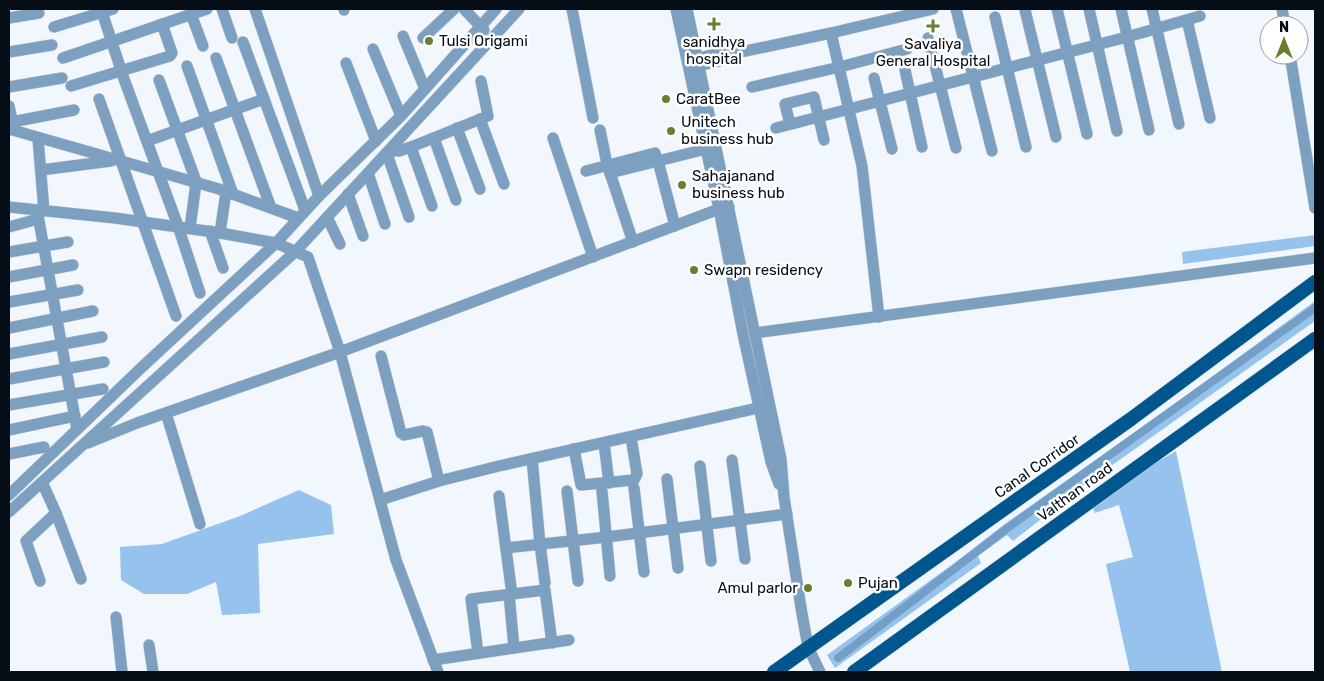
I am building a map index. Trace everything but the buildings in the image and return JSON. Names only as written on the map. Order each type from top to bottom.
[{"type":"main road","name":"Canal Corridor","points":[[774,672],[1131,419],[1315,282]]},
{"type":"main road","name":"Valthan road","points":[[854,672],[1315,338]]},
{"type":"street","points":[[63,58],[207,9]]},
{"type":"street","points":[[222,9],[264,99],[302,214]]},
{"type":"street","points":[[255,9],[319,196]]},
{"type":"street","points":[[423,38],[454,9]]},
{"type":"street","points":[[464,9],[492,39]]},
{"type":"street","points":[[9,495],[276,243],[319,196],[401,116],[496,9]]},
{"type":"street","points":[[9,512],[296,251],[520,9]]},
{"type":"street","points":[[572,9],[593,118]]},
{"type":"street","points":[[676,9],[693,63],[724,208],[755,333],[771,462],[784,498],[808,647],[820,672]]},
{"type":"street","points":[[687,9],[706,149],[724,208],[743,334],[765,406]]},
{"type":"street","points":[[693,63],[727,51],[736,53],[831,33],[904,12],[933,9]]},
{"type":"street","points":[[956,9],[992,151]]},
{"type":"street","points":[[1057,9],[1087,134]]},
{"type":"street","points":[[1088,9],[1117,131]]},
{"type":"street","points":[[1120,9],[1149,130]]},
{"type":"street","points":[[1152,9],[1179,124]]},
{"type":"street","points":[[54,27],[105,10],[112,41],[122,71],[200,292]]},
{"type":"street","points":[[1025,10],[1056,138]]},
{"type":"street","points":[[9,18],[39,13]]},
{"type":"street","points":[[191,14],[203,46]]},
{"type":"street","points":[[776,128],[1127,38],[1200,16]]},
{"type":"street","points":[[995,17],[1026,147]]},
{"type":"street","points":[[1187,20],[1210,118]]},
{"type":"street","points":[[9,87],[67,82],[122,71],[171,55],[162,24]]},
{"type":"street","points":[[831,33],[862,166],[879,317]]},
{"type":"street","points":[[402,36],[425,89]]},
{"type":"street","points":[[928,38],[956,148]]},
{"type":"street","points":[[9,52],[52,45]]},
{"type":"street","points":[[373,49],[401,116]]},
{"type":"street","points":[[752,87],[907,50]]},
{"type":"street","points":[[216,58],[271,208]]},
{"type":"street","points":[[346,63],[376,141]]},
{"type":"street","points":[[1292,65],[1315,208]]},
{"type":"street","points":[[187,66],[230,193],[215,232],[224,268]]},
{"type":"street","points":[[905,70],[922,147]]},
{"type":"street","points":[[874,78],[892,149]]},
{"type":"street","points":[[159,80],[197,183],[190,228]]},
{"type":"street","points":[[388,152],[411,147],[489,115],[481,81]]},
{"type":"street","points":[[790,124],[785,104],[814,97],[824,140]]},
{"type":"street","points":[[147,141],[264,99]]},
{"type":"street","points":[[99,100],[118,161],[143,222],[176,316]]},
{"type":"street","points":[[9,106],[12,127]]},
{"type":"street","points":[[12,127],[74,110]]},
{"type":"street","points":[[480,120],[504,184]]},
{"type":"street","points":[[12,127],[38,139],[197,183],[271,208],[302,214]]},
{"type":"street","points":[[457,128],[480,189]]},
{"type":"street","points":[[600,130],[609,169],[633,242]]},
{"type":"street","points":[[434,138],[456,200]]},
{"type":"street","points":[[553,138],[593,257]]},
{"type":"street","points":[[38,139],[41,170],[40,213],[43,246],[77,429]]},
{"type":"street","points":[[411,147],[432,206]]},
{"type":"street","points":[[658,161],[706,149]]},
{"type":"street","points":[[388,152],[409,216]]},
{"type":"street","points":[[586,171],[609,169],[653,153],[655,154],[675,226]]},
{"type":"street","points":[[41,170],[118,161]]},
{"type":"street","points":[[368,173],[385,224]]},
{"type":"street","points":[[348,194],[363,236]]},
{"type":"street","points":[[9,204],[40,213],[143,222],[215,232],[276,243],[308,257],[340,352],[396,560],[438,672]]},
{"type":"street","points":[[81,446],[166,413],[340,352],[724,208]]},
{"type":"street","points":[[9,227],[40,213]]},
{"type":"street","points":[[327,217],[340,244]]},
{"type":"street","points":[[9,252],[68,242]]},
{"type":"street","points":[[755,333],[1315,258]]},
{"type":"street","points":[[9,277],[73,264]]},
{"type":"street","points":[[9,302],[78,290]]},
{"type":"street","points":[[9,328],[93,311]]},
{"type":"street","points":[[9,354],[102,336]]},
{"type":"street","points":[[381,356],[401,433],[404,435],[427,432],[439,481]]},
{"type":"street","points":[[9,380],[104,362]]},
{"type":"street","points":[[9,405],[103,388]]},
{"type":"street","points":[[129,403],[130,415],[137,424]]},
{"type":"street","points":[[380,500],[439,481],[765,406]]},
{"type":"street","points":[[166,413],[200,524]]},
{"type":"street","points":[[9,430],[75,416]]},
{"type":"street","points":[[574,449],[581,485],[605,487],[634,480],[636,477],[631,437]]},
{"type":"street","points":[[604,443],[610,576]]},
{"type":"street","points":[[60,446],[72,456]]},
{"type":"street","points":[[9,454],[44,447]]},
{"type":"street","points":[[532,459],[545,583]]},
{"type":"street","points":[[732,460],[745,559]]},
{"type":"street","points":[[700,466],[711,561]]},
{"type":"street","points":[[667,479],[678,568]]},
{"type":"street","points":[[42,482],[81,579]]},
{"type":"street","points":[[634,488],[644,572]]},
{"type":"street","points":[[567,491],[578,581]]},
{"type":"street","points":[[500,496],[514,648]]},
{"type":"street","points":[[40,581],[26,540],[56,513]]},
{"type":"street","points":[[506,548],[787,514]]},
{"type":"street","points":[[478,653],[471,599],[510,591],[545,590],[552,643]]},
{"type":"street","points":[[116,617],[122,672]]},
{"type":"street","points":[[433,660],[569,640]]},
{"type":"street","points":[[149,645],[153,672]]},
{"type":"shaded area","points":[[1315,235],[1315,246],[1183,264],[1182,252]]},
{"type":"shaded area","points":[[1315,301],[1315,321],[1090,481],[1013,541],[1007,535],[978,556],[981,563],[835,668],[827,655],[953,564],[1006,523],[1175,404]]},
{"type":"shaded area","points":[[1176,451],[1222,672],[1130,672],[1106,564],[1133,557],[1119,505],[1095,513],[1093,508],[1154,464]]},
{"type":"shaded area","points":[[299,490],[331,505],[334,534],[258,544],[260,613],[222,615],[216,582],[187,594],[144,594],[121,580],[120,547],[162,544],[240,516]]},
{"type":"waterway","points":[[838,658],[1009,527],[1315,308]]},
{"type":"place","name":"sanidhya hospital","points":[[714,24]]},
{"type":"place","name":"Savaliya General Hospital","points":[[933,26]]},
{"type":"place","name":"Tulsi Origami","points":[[429,41]]},
{"type":"place","name":"CaratBee","points":[[666,99]]},
{"type":"place","name":"Unitech business hub","points":[[671,131]]},
{"type":"place","name":"Sahajanand business hub","points":[[682,185]]},
{"type":"place","name":"Swapn residency","points":[[694,270]]},
{"type":"place","name":"Pujan","points":[[848,583]]},
{"type":"place","name":"Amul parlor","points":[[808,588]]}]
